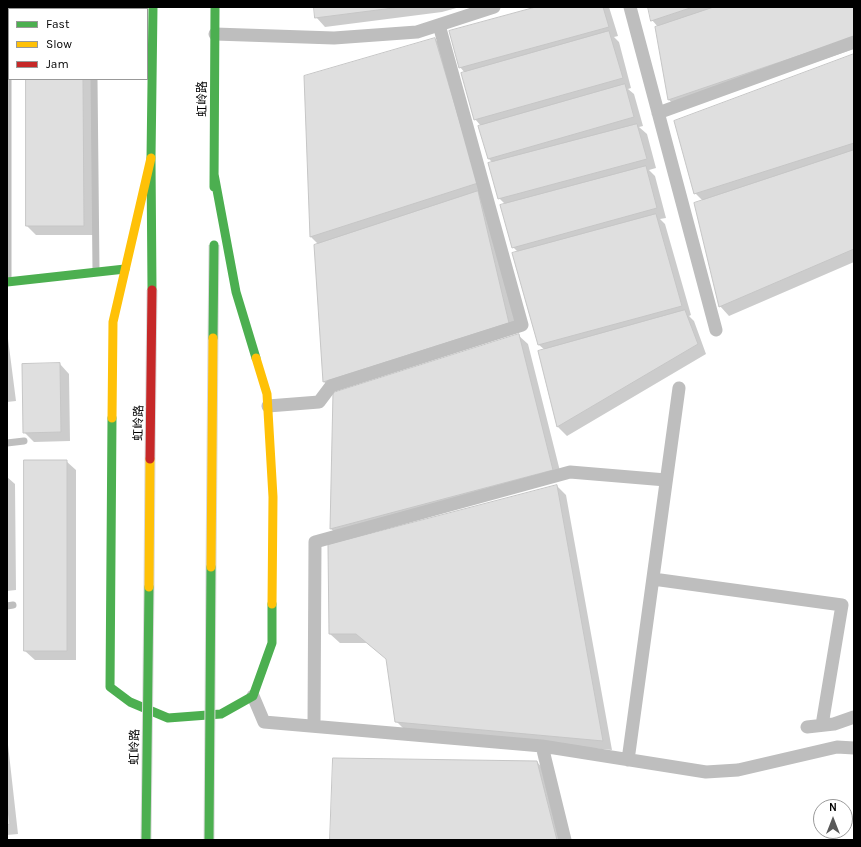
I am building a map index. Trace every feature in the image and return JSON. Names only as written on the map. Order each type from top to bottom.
[{"type":"main road","name":"虹岭路","points":[[146,840],[152,290],[151,158],[153,7]]},
{"type":"main road","name":"虹岭路","points":[[214,222],[215,7]]},
{"type":"main road","points":[[151,158],[112,322],[112,596],[110,687],[130,702],[168,718],[221,714],[253,696],[272,643],[274,497],[267,394],[236,292],[214,174]]},
{"type":"main road","points":[[210,840],[214,241]]},
{"type":"main road","points":[[7,282],[125,269]]},
{"type":"street","points":[[215,34],[334,38],[417,32],[494,7]]},
{"type":"street","points":[[630,7],[716,330]]},
{"type":"street","points":[[268,406],[319,402],[331,386],[522,325],[439,24]]},
{"type":"street","points":[[658,113],[854,42]]},
{"type":"street","points":[[628,760],[679,388]]},
{"type":"street","points":[[314,726],[314,542],[570,472],[666,480]]},
{"type":"street","points":[[653,578],[842,605],[822,725]]},
{"type":"street","points":[[253,696],[264,722],[542,746],[706,772],[738,770],[837,747],[854,748]]},
{"type":"street","points":[[807,727],[834,724],[854,717]]},
{"type":"street","points":[[542,746],[565,840]]},
{"type":"lane","points":[[7,282],[8,7]]},
{"type":"lane","points":[[94,80],[96,272]]},
{"type":"lane","points":[[7,443],[24,441]]},
{"type":"building","points":[[26,7],[83,7],[83,8]]},
{"type":"building","points":[[314,7],[401,7],[315,18]]},
{"type":"building","points":[[536,7],[603,7],[609,27],[459,68],[449,31]]},
{"type":"building","points":[[648,7],[693,7],[651,21]]},
{"type":"building","points":[[714,7],[854,7],[854,37],[668,100],[655,27]]},
{"type":"building","points":[[609,31],[623,78],[474,120],[461,73]]},
{"type":"building","points":[[435,38],[478,183],[310,237],[304,76]]},
{"type":"building","points":[[854,54],[854,143],[694,194],[674,121]]},
{"type":"building","points":[[26,80],[83,80],[84,226],[26,226]]},
{"type":"building","points":[[625,84],[634,117],[488,159],[478,126]]},
{"type":"building","points":[[637,124],[647,159],[498,199],[488,163]]},
{"type":"building","points":[[854,150],[854,249],[719,307],[694,203]]},
{"type":"building","points":[[646,166],[657,208],[512,248],[500,205]]},
{"type":"building","points":[[478,191],[509,323],[323,382],[314,245]]},
{"type":"building","points":[[656,214],[682,306],[538,345],[512,253]]},
{"type":"building","points":[[685,310],[698,344],[557,427],[538,351]]},
{"type":"building","points":[[519,334],[553,470],[330,529],[333,393]]},
{"type":"building","points":[[60,363],[61,432],[23,433],[22,364]]},
{"type":"building","points":[[24,460],[67,460],[67,651],[24,651]]},
{"type":"building","points":[[557,485],[603,741],[395,722],[386,659],[356,634],[329,634],[328,545]]},
{"type":"building","points":[[333,758],[537,761],[557,840],[330,840]]},
{"type":"building","points":[[7,802],[10,824],[7,825]]},
{"type":"traffic: fast","points":[[152,290],[151,158],[153,7]]},
{"type":"traffic: fast","points":[[214,187],[215,7]]},
{"type":"traffic: fast","points":[[214,174],[236,292],[256,358]]},
{"type":"traffic: fast","points":[[213,338],[214,245]]},
{"type":"traffic: fast","points":[[7,282],[125,269]]},
{"type":"traffic: fast","points":[[112,418],[110,687],[130,702],[168,718],[221,714],[253,696],[272,643],[272,604]]},
{"type":"traffic: fast","points":[[209,840],[211,567]]},
{"type":"traffic: fast","points":[[146,840],[149,587]]},
{"type":"traffic: slow","points":[[112,418],[113,322],[151,158]]},
{"type":"traffic: slow","points":[[211,567],[213,338]]},
{"type":"traffic: slow","points":[[256,358],[267,394],[273,497],[272,604]]},
{"type":"traffic: slow","points":[[149,587],[150,459]]},
{"type":"traffic: jam","points":[[150,459],[152,290]]}]
